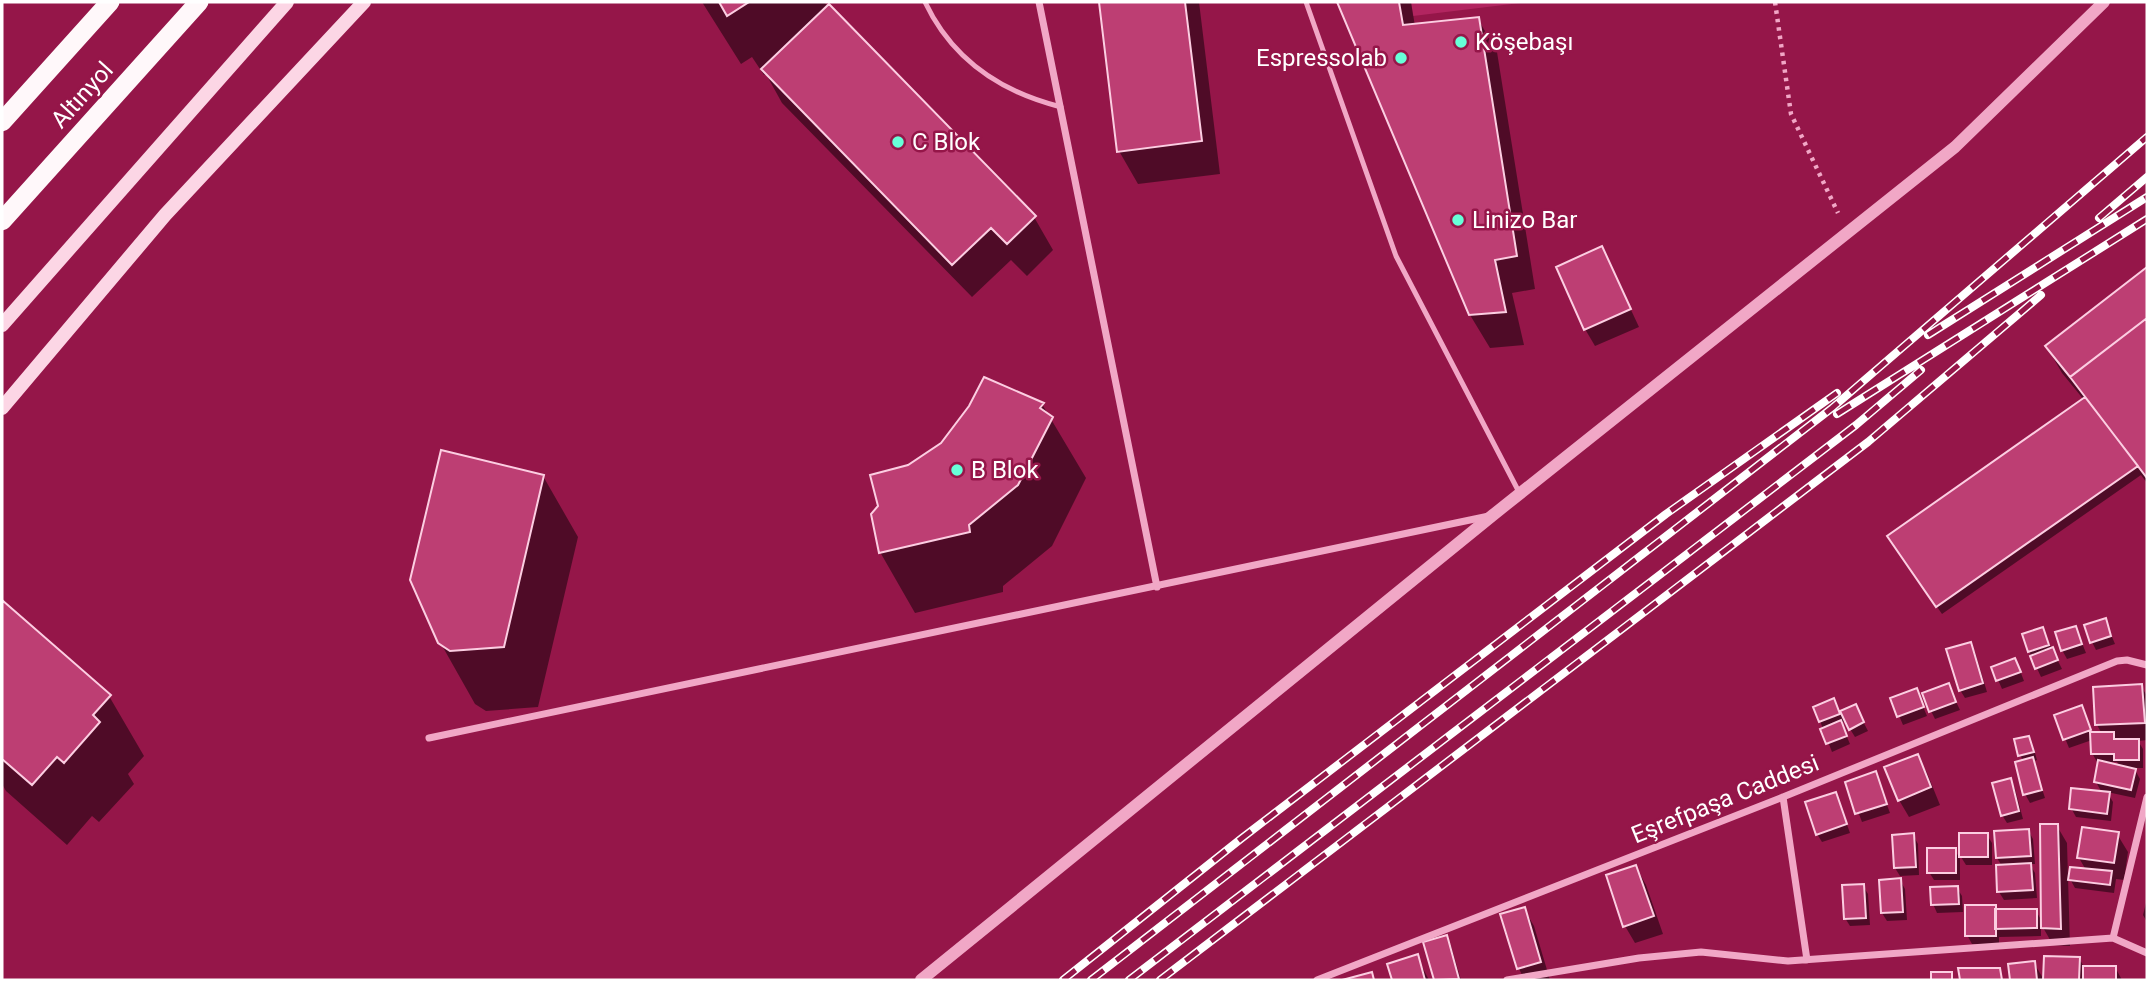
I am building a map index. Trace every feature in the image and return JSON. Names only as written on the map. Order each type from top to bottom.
[{"type":"highway","name":"Altınyol","points":[[2,122],[110,2]]},
{"type":"highway","name":"Altınyol","points":[[2,222],[199,2]]},
{"type":"main road","points":[[2,325],[287,2]]},
{"type":"main road","points":[[2,408],[164,215],[364,2]]},
{"type":"street","points":[[1040,2],[1157,587]]},
{"type":"street","points":[[921,980],[1493,515],[1955,147],[2104,2]]},
{"type":"street","points":[[429,738],[1493,515]]},
{"type":"street","name":"Eşrefpaşa Caddesi","points":[[1317,980],[1783,797],[2117,661],[2127,660],[2147,665]]},
{"type":"street","points":[[1783,797],[1807,960]]},
{"type":"street","points":[[2113,938],[2147,797]]},
{"type":"street","points":[[1513,979],[1639,958],[1701,952],[1788,961],[2113,938],[2147,953]]},
{"type":"lane","points":[[925,2],[937,26],[982,73],[1035,101],[1060,107]]},
{"type":"lane","points":[[1306,2],[1396,257],[1520,494]]},
{"type":"path","points":[[1775,2],[1791,114],[1847,232]]},
{"type":"shaded area","points":[[1411,2],[1528,2],[1413,16]]},
{"type":"building","points":[[719,2],[749,2],[727,16]]},
{"type":"building","points":[[1099,2],[1185,2],[1202,141],[1117,152]]},
{"type":"building","points":[[1337,2],[1399,2],[1403,25],[1479,17],[1517,256],[1495,260],[1506,312],[1469,315]]},
{"type":"building","name":"C Blok","points":[[829,4],[1036,216],[1007,244],[991,228],[952,265],[761,69]]},
{"type":"building","points":[[1602,246],[1631,309],[1584,330],[1556,267]]},
{"type":"building","points":[[2147,267],[2147,318],[2070,377],[2045,346]]},
{"type":"building","points":[[2147,318],[2147,478],[2070,377]]},
{"type":"building","name":"B Blok","points":[[984,377],[1044,403],[1040,408],[1053,417],[1018,485],[969,525],[970,532],[879,553],[871,514],[878,506],[870,475],[908,465],[941,443],[969,406]]},
{"type":"building","points":[[2085,397],[2138,466],[1936,607],[1887,536]]},
{"type":"building","points":[[441,450],[544,475],[504,647],[450,651],[438,643],[410,580]]},
{"type":"building","points":[[2,600],[111,695],[93,715],[100,722],[64,763],[57,757],[32,785],[2,759]]},
{"type":"building","points":[[2106,618],[2111,636],[2090,643],[2084,625]]},
{"type":"building","points":[[2076,626],[2082,644],[2061,651],[2055,632]]},
{"type":"building","points":[[2043,627],[2049,645],[2028,652],[2022,634]]},
{"type":"building","points":[[1971,642],[1983,683],[1959,691],[1946,649]]},
{"type":"building","points":[[2053,647],[2058,660],[2035,669],[2030,656]]},
{"type":"building","points":[[2015,658],[2021,672],[1996,681],[1991,667]]},
{"type":"building","points":[[1949,683],[1956,702],[1929,712],[1922,693]]},
{"type":"building","points":[[2142,684],[2145,723],[2095,725],[2093,687]]},
{"type":"building","points":[[1917,688],[1924,707],[1897,717],[1890,698]]},
{"type":"building","points":[[1834,698],[1840,714],[1819,722],[1813,707]]},
{"type":"building","points":[[1856,704],[1864,722],[1849,730],[1840,711]]},
{"type":"building","points":[[2082,705],[2091,730],[2063,740],[2054,715]]},
{"type":"building","points":[[1841,720],[1847,736],[1826,744],[1820,729]]},
{"type":"building","points":[[2090,732],[2114,732],[2114,739],[2139,739],[2139,760],[2114,760],[2114,754],[2091,754]]},
{"type":"building","points":[[2029,736],[2034,752],[2018,756],[2014,739]]},
{"type":"building","points":[[1918,754],[1931,787],[1898,801],[1884,767]]},
{"type":"building","points":[[2033,757],[2042,790],[2023,795],[2015,762]]},
{"type":"building","points":[[2098,760],[2136,769],[2131,790],[2094,782]]},
{"type":"building","points":[[1876,771],[1887,804],[1855,814],[1845,782]]},
{"type":"building","points":[[2011,778],[2019,811],[2001,816],[1992,783]]},
{"type":"building","points":[[2071,788],[2110,792],[2107,814],[2069,809]]},
{"type":"building","points":[[1836,792],[1847,824],[1816,835],[1805,802]]},
{"type":"building","points":[[2040,824],[2058,824],[2061,929],[2041,928]]},
{"type":"building","points":[[2082,827],[2119,832],[2114,863],[2077,858]]},
{"type":"building","points":[[2029,829],[2031,856],[1996,858],[1994,831]]},
{"type":"building","points":[[1914,833],[1916,867],[1894,868],[1892,835]]},
{"type":"building","points":[[1959,833],[1988,833],[1988,857],[1959,857]]},
{"type":"building","points":[[1927,848],[1956,848],[1956,873],[1927,873]]},
{"type":"building","points":[[2031,863],[2033,890],[1997,892],[1996,865]]},
{"type":"building","points":[[1636,865],[1654,916],[1623,927],[1606,875]]},
{"type":"building","points":[[2070,867],[2112,871],[2110,885],[2068,880]]},
{"type":"building","points":[[1901,878],[1903,912],[1881,913],[1879,880]]},
{"type":"building","points":[[1864,884],[1866,918],[1844,919],[1842,885]]},
{"type":"building","points":[[1958,886],[1959,904],[1931,905],[1930,887]]},
{"type":"building","points":[[1965,905],[1996,905],[1996,936],[1965,936]]},
{"type":"building","points":[[1525,907],[1541,962],[1517,969],[1500,914]]},
{"type":"building","points":[[1995,909],[2037,909],[2037,928],[1995,929]]},
{"type":"building","points":[[1447,935],[1459,979],[1434,980],[1423,942]]},
{"type":"building","points":[[1418,954],[1425,980],[1392,980],[1387,964]]},
{"type":"building","points":[[2044,956],[2080,957],[2079,980],[2043,980]]},
{"type":"building","points":[[2035,961],[2037,980],[2010,980],[2008,964]]},
{"type":"building","points":[[2083,966],[2116,966],[2116,980],[2083,980]]},
{"type":"building","points":[[1958,968],[2000,968],[2002,980],[1960,980]]},
{"type":"building","points":[[1372,972],[1374,980],[1342,980]]},
{"type":"building","points":[[1931,972],[1952,972],[1952,980],[1931,980]]},
{"type":"railway","points":[[1091,980],[1832,408],[2147,137]]},
{"type":"railway","points":[[2099,218],[2147,177]]},
{"type":"railway","points":[[1928,335],[2147,197]]},
{"type":"railway","points":[[1837,414],[2147,219]]},
{"type":"railway","points":[[1160,980],[1868,442],[2041,295]]},
{"type":"railway","points":[[1129,980],[1856,425],[1921,370]]},
{"type":"railway","points":[[1063,980],[1242,838],[1666,514],[1837,393]]},
{"type":"place","name":"Köşebaşı","points":[[1461,42]]},
{"type":"place","name":"Espressolab","points":[[1401,58]]},
{"type":"place","name":"C Blok","points":[[898,142]]},
{"type":"place","name":"Linizo Bar","points":[[1458,220]]},
{"type":"place","name":"B Blok","points":[[957,470]]}]
